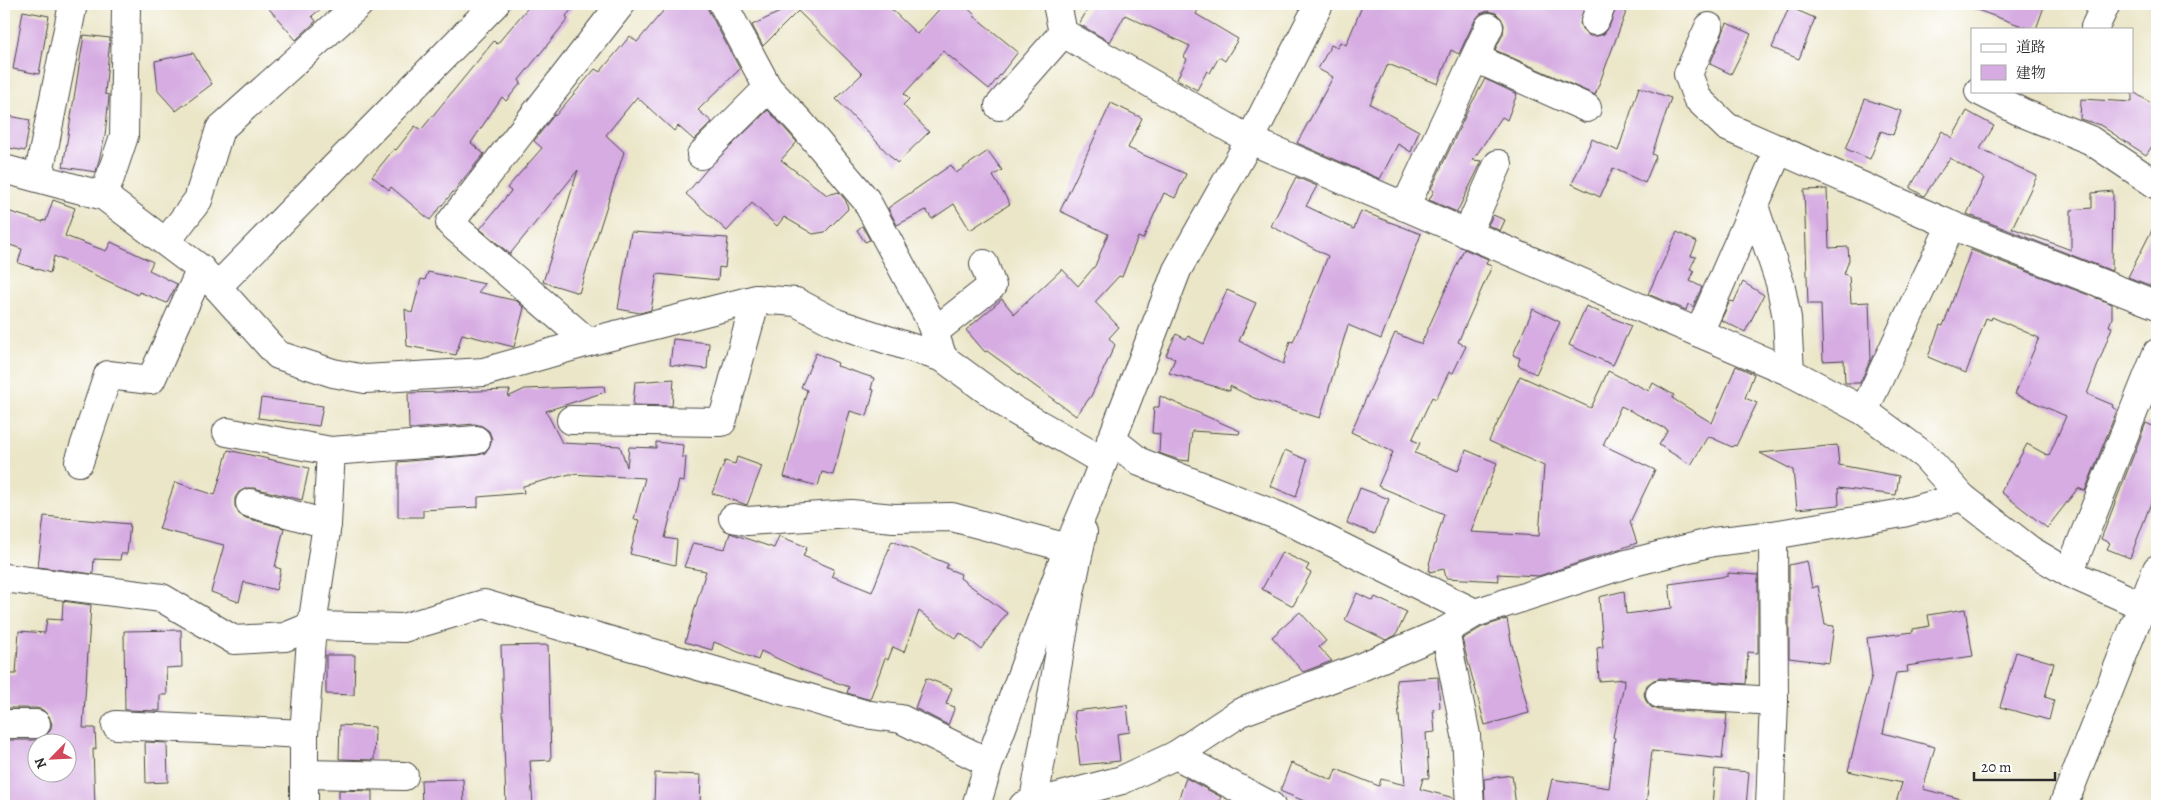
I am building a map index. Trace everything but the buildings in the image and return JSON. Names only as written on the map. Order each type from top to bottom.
[{"type":"street","points":[[38,178],[73,4]]},
{"type":"street","points":[[166,242],[198,200],[220,129],[359,4]]},
{"type":"street","points":[[79,462],[108,376],[151,380],[209,278],[495,4]]},
{"type":"street","points":[[588,342],[450,223],[621,4]]},
{"type":"street","points":[[723,4],[768,88],[800,122],[866,200],[929,318],[943,358]]},
{"type":"street","points":[[1056,4],[1063,33],[1250,140],[1790,372],[1864,411],[1925,456],[1962,498],[2030,550],[2069,573],[2150,607]]},
{"type":"street","points":[[976,806],[989,763],[1068,548],[1092,491],[1177,270],[1250,140],[1319,4]]},
{"type":"street","points":[[104,196],[124,136],[126,7]]},
{"type":"street","points":[[1406,207],[1489,27]]},
{"type":"street","points":[[1710,27],[1688,74],[1697,98],[1727,126],[1951,225],[2157,305]]},
{"type":"street","points":[[999,106],[1063,33]]},
{"type":"street","points":[[1474,58],[1587,108]]},
{"type":"street","points":[[701,155],[768,88]]},
{"type":"street","points":[[1980,92],[2023,113],[2090,140],[2157,185]]},
{"type":"street","points":[[1699,333],[1779,149]]},
{"type":"street","points":[[1467,234],[1498,164]]},
{"type":"street","points":[[4,169],[104,196],[166,242],[209,278],[278,355],[313,367],[365,379],[484,372],[588,342],[756,299],[796,302],[836,323],[943,358],[1014,410],[1107,450],[1281,517],[1475,613]]},
{"type":"street","points":[[1754,206],[1780,283],[1787,318],[1790,372]]},
{"type":"street","points":[[1864,411],[1951,225]]},
{"type":"street","points":[[934,332],[992,286],[984,264]]},
{"type":"street","points":[[571,420],[722,422],[756,299]]},
{"type":"street","points":[[2069,573],[2157,353]]},
{"type":"street","points":[[227,432],[331,451],[476,440]]},
{"type":"street","points":[[304,806],[304,734],[312,626],[328,524],[331,451]]},
{"type":"street","points":[[1092,491],[1070,593],[1030,805],[1122,780],[1176,754],[1241,712],[1359,668],[1445,631],[1475,613],[1626,564],[1713,542],[1773,535],[1902,512],[1962,498]]},
{"type":"street","points":[[250,503],[328,524]]},
{"type":"street","points":[[733,518],[747,521],[851,514],[894,518],[952,517],[1068,548]]},
{"type":"street","points":[[1770,806],[1774,701],[1773,535]]},
{"type":"street","points":[[2063,806],[2150,607],[2157,569]]},
{"type":"street","points":[[4,578],[162,598],[234,640],[286,637],[312,626],[403,628],[484,604],[864,714],[901,719],[989,763]]},
{"type":"street","points":[[1445,631],[1466,735],[1470,806]]},
{"type":"street","points":[[1660,694],[1774,701]]},
{"type":"street","points":[[4,724],[36,724]]},
{"type":"street","points":[[116,725],[304,734]]},
{"type":"street","points":[[1176,754],[1271,806]]},
{"type":"street","points":[[304,774],[404,776]]}]
